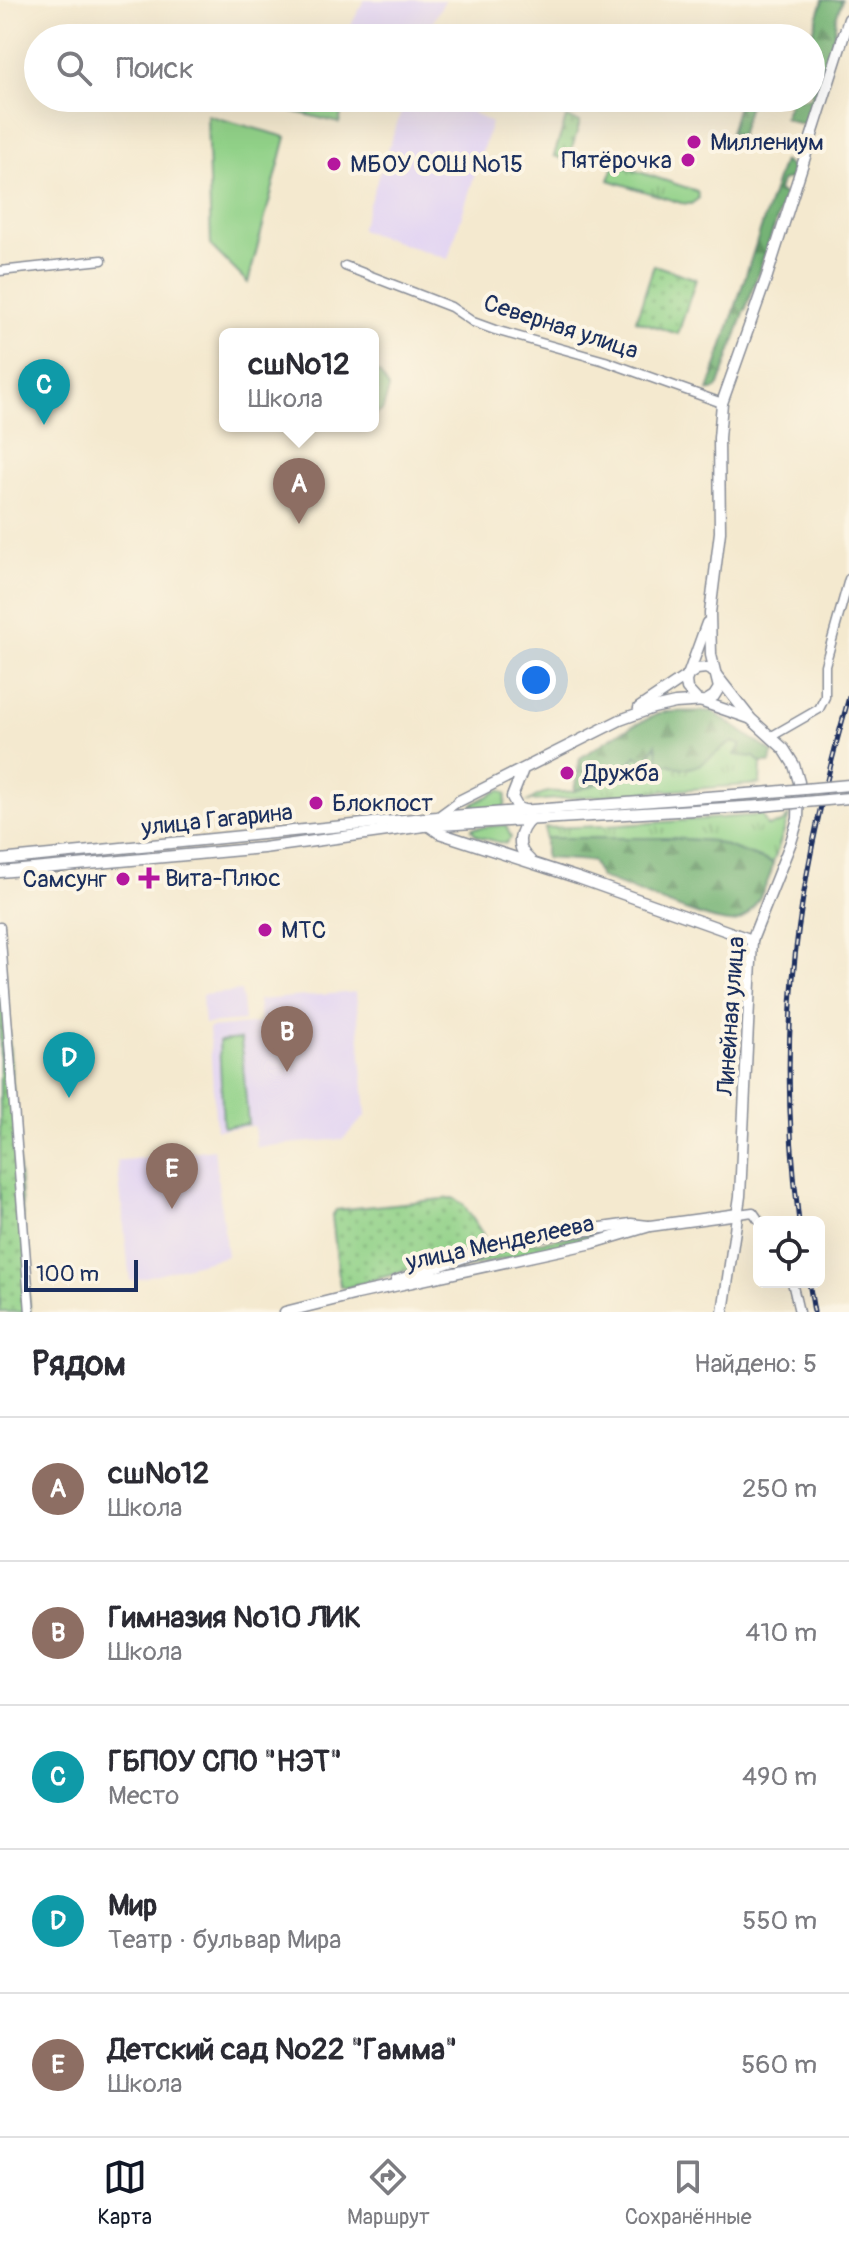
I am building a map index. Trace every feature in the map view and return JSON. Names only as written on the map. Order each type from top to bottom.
[{"type":"main road","points":[[825,94],[849,19]]},
{"type":"main road","points":[[620,720],[653,708],[706,701],[719,688],[711,655],[710,613],[720,532],[719,438],[722,403],[819,112]]},
{"type":"main road","points":[[697,700],[687,689],[710,613]]},
{"type":"main road","points":[[459,801],[522,772],[620,720],[697,669],[706,668],[714,672],[718,679]]},
{"type":"main road","name":"Линейная улица","points":[[718,679],[751,719],[784,749],[799,782],[798,819],[783,867],[752,940],[738,1214],[723,1312]]},
{"type":"main road","name":"Линейная улица","points":[[697,700],[751,719]]},
{"type":"main road","points":[[522,772],[512,797],[518,808],[530,815],[523,827],[520,844],[524,855],[535,864]]},
{"type":"main road","name":"улица Гагарина","points":[[0,860],[849,785]]},
{"type":"main road","name":"улица Гагарина","points":[[530,815],[597,817],[849,798]]},
{"type":"main road","name":"улица Гагарина","points":[[433,822],[439,833],[752,940]]},
{"type":"main road","name":"улица Гагарина","points":[[0,872],[263,848],[433,822]]},
{"type":"main road","name":"улица Менделеева","points":[[285,1312],[593,1243],[650,1226],[738,1214]]},
{"type":"main road","name":"улица Менделеева","points":[[357,1294],[496,1246],[529,1238],[631,1224],[650,1226]]},
{"type":"street","points":[[0,271],[102,260]]},
{"type":"street","name":"Северная улица","points":[[345,266],[451,307],[466,318],[495,330],[605,361],[722,403]]},
{"type":"street","points":[[772,736],[819,709],[825,697],[825,665],[849,579]]},
{"type":"street","points":[[433,822],[459,801]]},
{"type":"street","points":[[0,927],[30,1312]]},
{"type":"street","points":[[738,1214],[753,1212],[756,1216]]},
{"type":"street","points":[[793,1288],[799,1312]]},
{"type":"shaded area","points":[[364,0],[445,0],[432,24],[352,24]]},
{"type":"shaded area","points":[[401,112],[472,112],[491,123],[448,259],[360,230]]},
{"type":"shaded area","points":[[241,991],[244,1021],[204,1024],[202,995]]},
{"type":"shaded area","points":[[356,992],[366,1115],[343,1139],[256,1147],[254,1126],[216,1130],[209,1028],[260,1023],[258,1000]]},
{"type":"shaded area","points":[[214,1149],[227,1256],[130,1281],[117,1161]]},
{"type":"green space","points":[[823,0],[842,0],[825,66],[825,24],[815,24]]},
{"type":"green space","points":[[296,112],[342,112],[339,123]]},
{"type":"green space","points":[[736,112],[747,112],[740,136],[730,133]]},
{"type":"green space","points":[[786,112],[812,112],[809,121],[800,124],[784,118]]},
{"type":"green space","points":[[207,115],[286,137],[248,283],[211,246]]},
{"type":"green space","points":[[566,118],[580,122],[568,161],[554,156]]},
{"type":"green space","points":[[783,161],[792,168],[790,179],[781,181],[778,191],[785,196],[719,385],[708,391]]},
{"type":"green space","points":[[615,164],[697,191],[699,198],[691,204],[681,203],[609,180]]},
{"type":"green space","points":[[654,265],[696,279],[678,334],[636,320]]},
{"type":"green space","points":[[379,373],[389,388],[379,412]]},
{"type":"green space","points":[[712,711],[773,753],[771,763],[735,755],[741,745],[733,742],[704,762],[682,768],[659,763],[656,744],[647,761],[636,756],[630,763],[628,777],[611,778],[574,791],[580,758],[620,732],[662,712]]},
{"type":"green space","points":[[733,742],[741,745],[736,754],[755,757],[761,763],[760,784],[529,801],[543,793],[571,792],[628,777],[637,756],[657,743],[668,757],[686,767],[701,763]]},
{"type":"green space","points":[[500,790],[506,794],[505,806],[471,808],[473,804]]},
{"type":"green space","points":[[762,815],[767,826],[782,823],[789,816],[773,863],[713,841],[545,838],[545,828]]},
{"type":"green space","points":[[506,825],[511,838],[505,844],[477,836],[472,830],[472,828]]},
{"type":"green space","points":[[545,838],[713,841],[773,863],[769,879],[754,907],[741,920],[723,921],[600,877],[592,861],[545,858]]},
{"type":"green space","points":[[0,927],[30,1312],[0,1312]]},
{"type":"green space","points":[[241,1039],[248,1124],[223,1127],[219,1041]]},
{"type":"green space","points":[[453,1198],[463,1204],[482,1233],[484,1238],[480,1245],[413,1269],[345,1288],[340,1286],[332,1216],[336,1210]]},
{"type":"green space","points":[[622,1229],[623,1232],[442,1270],[506,1247]]},
{"type":"railway","points":[[798,1216],[790,1100],[793,978],[801,907],[814,836],[849,697]]},
{"type":"railway","points":[[810,1288],[814,1312]]},
{"type":"place","name":"Миллениум","points":[[694,142]]},
{"type":"place","name":"Пятёрочка","points":[[688,160]]},
{"type":"place","name":"МБОУ СОШ №15","points":[[334,164]]},
{"type":"place","name":"ГБПОУ СПО \"НЭТ\"","points":[[44,425]]},
{"type":"place","name":"сш№12","points":[[299,524]]},
{"type":"place","name":"Дружба","points":[[567,773]]},
{"type":"place","name":"Блокпост","points":[[316,803]]},
{"type":"place","name":"Вита-Плюс","points":[[149,878]]},
{"type":"place","name":"Самсунг","points":[[123,879]]},
{"type":"place","name":"МТС","points":[[265,930]]},
{"type":"place","name":"Гимназия №10 ЛИК","points":[[287,1072]]},
{"type":"place","name":"Мир","points":[[69,1098]]},
{"type":"place","name":"Детский сад №22 \"Гамма\"","points":[[172,1209]]}]
